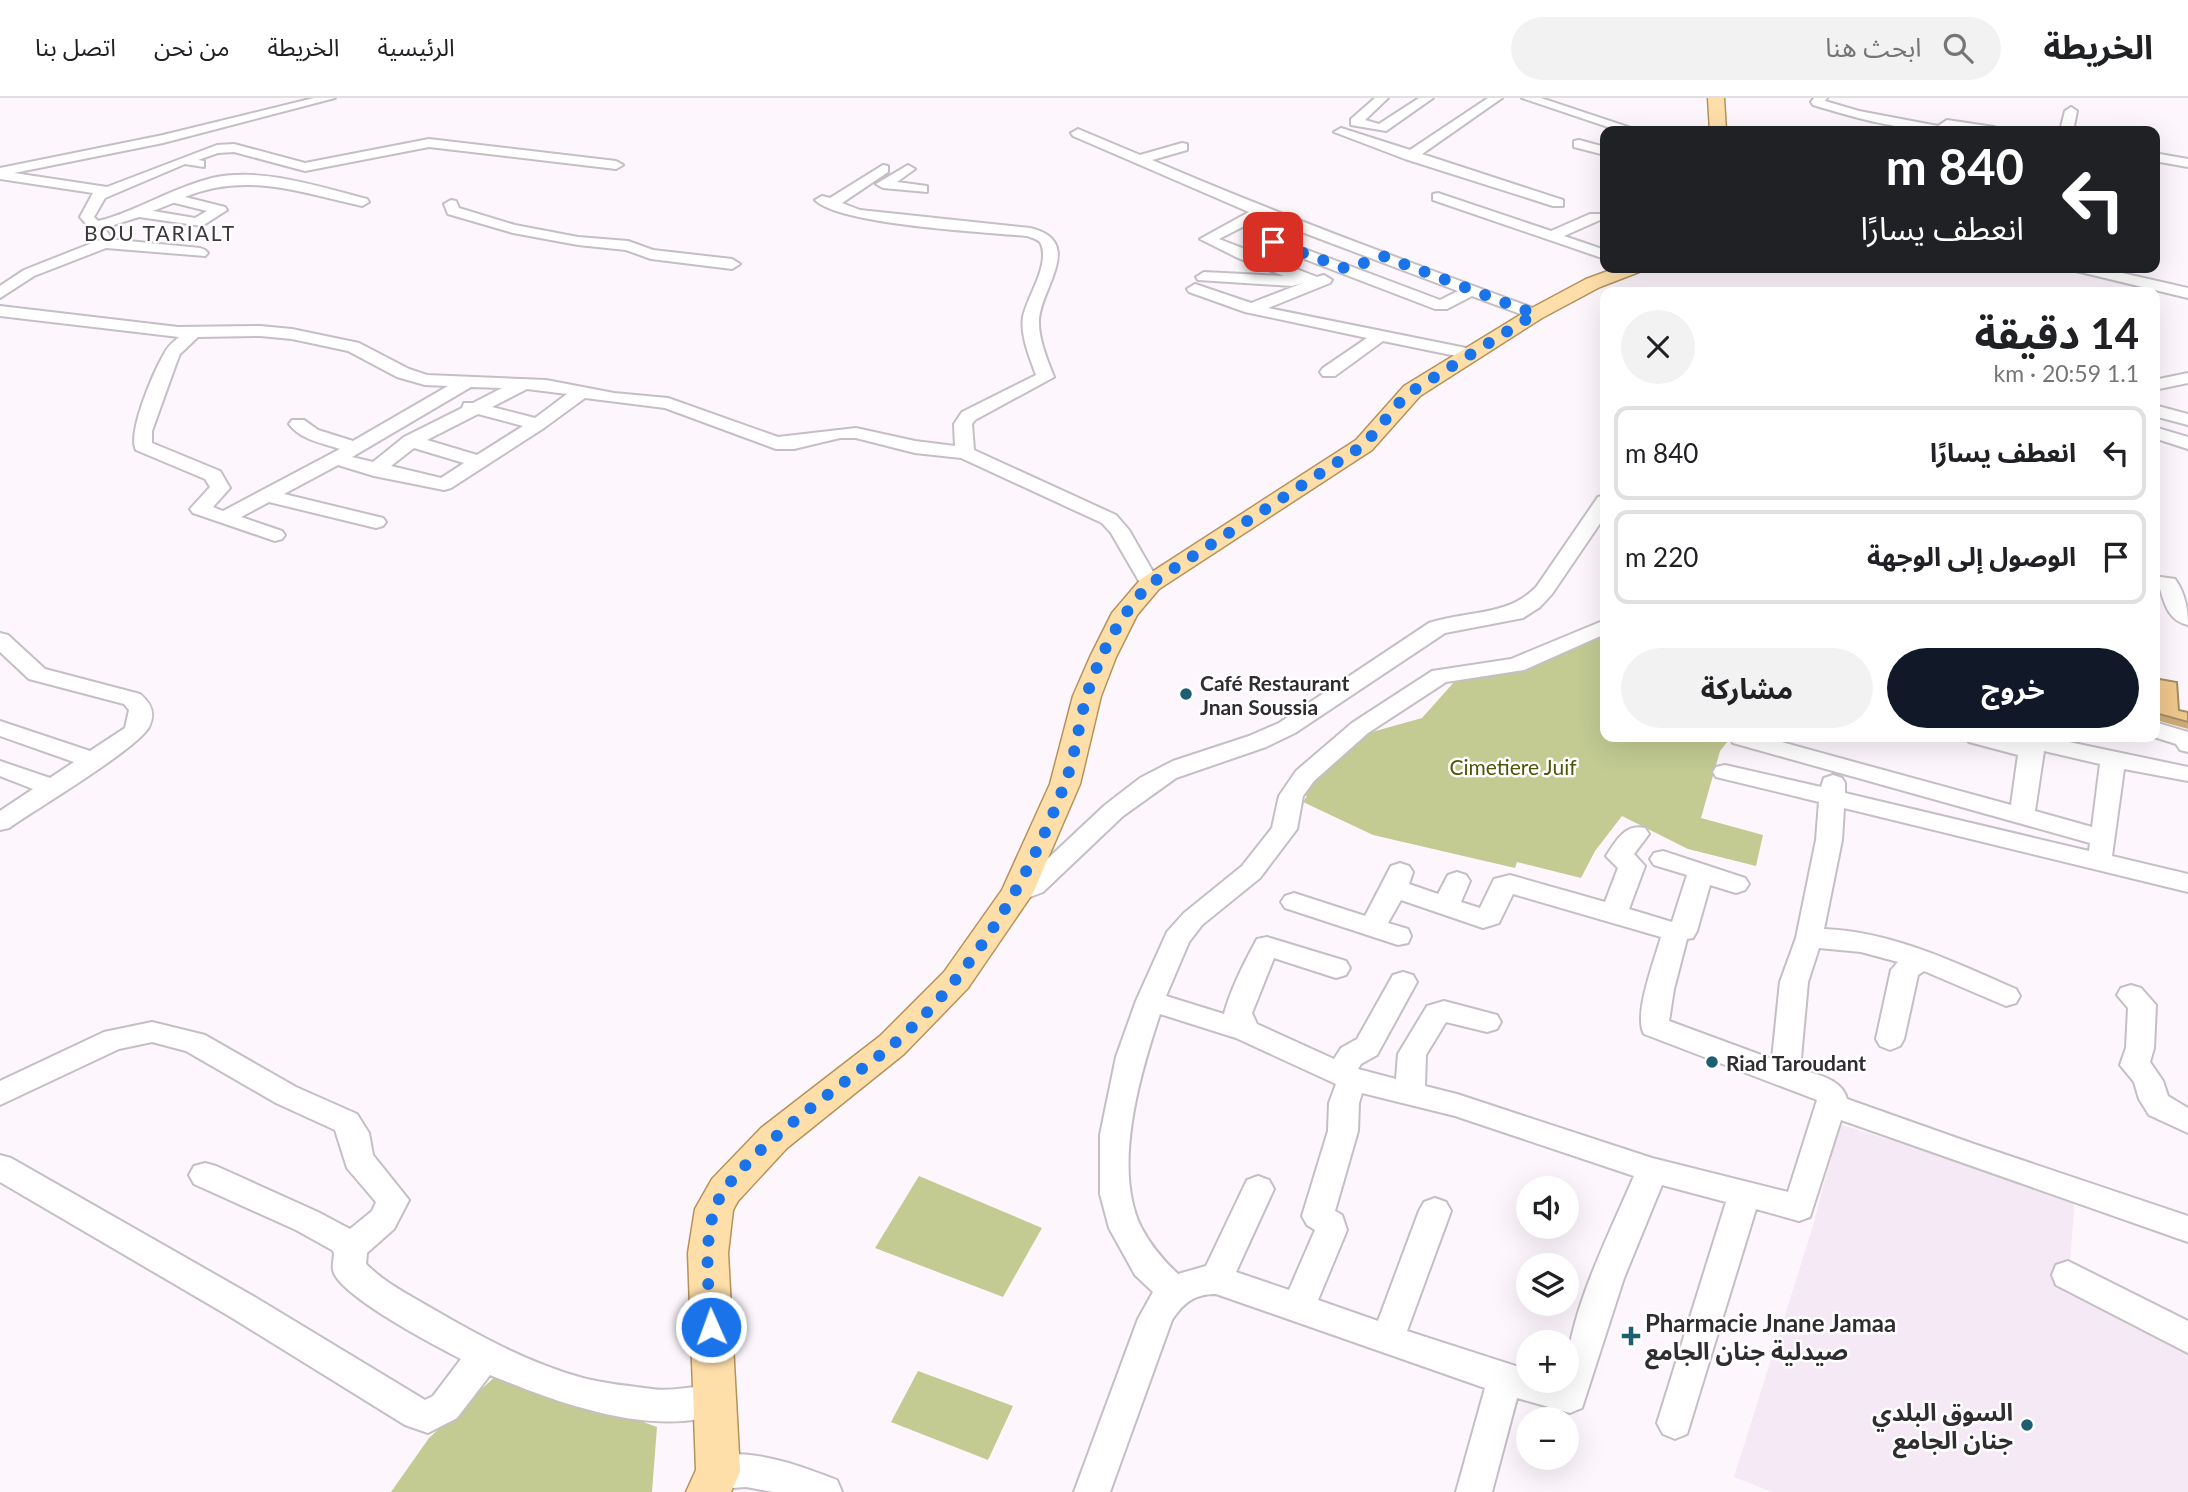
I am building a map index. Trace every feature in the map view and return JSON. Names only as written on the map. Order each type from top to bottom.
[{"type":"main road","points":[[1716,98],[1718,126]]},
{"type":"main road","points":[[713,1482],[714,1401],[708,1253],[714,1209],[725,1190],[774,1139],[892,1045],[956,980],[1017,893],[1065,784],[1087,696],[1125,613],[1150,584],[1364,445],[1406,395],[1535,314],[1592,283],[1619,273]]},
{"type":"street","points":[[2,172],[163,139],[329,98]]},
{"type":"street","points":[[1382,98],[1356,122],[1381,128],[1427,98]]},
{"type":"street","points":[[1410,156],[1496,98]]},
{"type":"street","points":[[1528,98],[1617,126]]},
{"type":"street","points":[[1821,98],[1817,102],[1860,108],[1923,126]]},
{"type":"street","points":[[2067,126],[2071,111]]},
{"type":"street","points":[[1341,132],[1558,203],[1515,224]]},
{"type":"street","points":[[1078,133],[1261,212],[1535,314]]},
{"type":"street","points":[[99,195],[184,160],[217,149],[234,148],[305,167],[429,143],[616,165]]},
{"type":"street","points":[[1579,144],[1600,149]]},
{"type":"street","points":[[1124,163],[1182,147]]},
{"type":"street","points":[[0,156],[2,172]]},
{"type":"street","points":[[2160,158],[2188,163]]},
{"type":"street","points":[[184,160],[248,179],[244,180]]},
{"type":"street","points":[[874,193],[883,169]]},
{"type":"street","points":[[874,193],[883,184],[908,169]]},
{"type":"street","points":[[2,172],[51,185],[99,189],[105,192],[99,195],[87,214],[102,234],[104,243]]},
{"type":"street","points":[[137,178],[197,189]]},
{"type":"street","points":[[94,226],[139,213],[215,182],[244,180],[362,202]]},
{"type":"street","points":[[836,187],[874,193],[904,205]]},
{"type":"street","points":[[922,189],[874,193],[833,204],[880,217],[1030,232],[1045,238],[1049,245],[1048,272],[1031,318],[1035,349],[1045,377],[968,416],[963,424],[965,453]]},
{"type":"street","points":[[1438,198],[1600,253]]},
{"type":"street","points":[[139,213],[197,223],[220,210],[175,199]]},
{"type":"street","points":[[451,204],[453,211],[513,229],[578,241],[628,246],[651,254],[732,264]]},
{"type":"street","points":[[1261,212],[1207,239],[1317,283]]},
{"type":"street","points":[[1552,236],[1595,217]]},
{"type":"street","points":[[1243,255],[1304,227]]},
{"type":"street","points":[[1273,242],[1441,306],[1473,289]]},
{"type":"street","points":[[0,293],[29,273],[104,243],[200,253]]},
{"type":"street","points":[[1251,309],[1383,256]]},
{"type":"street","points":[[2104,273],[2188,293]]},
{"type":"street","points":[[1317,283],[1199,283],[1251,309],[1471,354]]},
{"type":"street","points":[[0,311],[193,332],[260,331],[292,334],[353,347],[412,377],[524,384],[668,403],[776,443],[794,443],[852,433],[915,447],[965,453],[1109,519],[1119,530],[1150,584]]},
{"type":"street","points":[[193,332],[173,352],[167,364],[141,439],[145,449],[191,464],[214,475],[220,488],[200,509],[275,535]]},
{"type":"street","points":[[1329,372],[1381,335]]},
{"type":"street","points":[[2160,384],[2188,378]]},
{"type":"street","points":[[226,517],[336,459],[469,381]]},
{"type":"street","points":[[374,470],[411,441],[524,384]]},
{"type":"street","points":[[336,459],[444,485],[538,424],[582,391]]},
{"type":"street","points":[[443,398],[477,410],[538,424]]},
{"type":"street","points":[[2160,408],[2187,407]]},
{"type":"street","points":[[470,431],[503,416]]},
{"type":"street","points":[[299,424],[312,434],[356,447]]},
{"type":"street","points":[[2160,434],[2188,443]]},
{"type":"street","points":[[411,441],[478,461]]},
{"type":"street","points":[[269,496],[376,522]]},
{"type":"street","points":[[1017,893],[1034,886],[1126,801],[1163,775],[1177,768],[1266,740],[1314,712],[1437,628],[1455,622],[1502,616],[1533,603],[1545,590],[1600,508]]},
{"type":"street","points":[[2160,582],[2168,583],[2178,611],[2188,619]]},
{"type":"street","points":[[1174,1291],[1147,1265],[1125,1228],[1116,1194],[1115,1135],[1131,1057],[1150,1001],[1177,939],[1193,919],[1251,872],[1272,848],[1284,829],[1291,796],[1305,776],[1326,756],[1392,705],[1440,676],[1516,664],[1600,628]]},
{"type":"street","points":[[0,641],[37,674],[124,697],[140,705],[141,717],[134,733],[0,822]]},
{"type":"street","points":[[0,728],[95,761]]},
{"type":"street","points":[[2160,731],[2185,739],[2188,745]]},
{"type":"street","points":[[1755,742],[2022,813],[2188,883]]},
{"type":"street","points":[[2022,813],[2032,743],[2188,774]]},
{"type":"street","points":[[2102,849],[2113,760]]},
{"type":"street","points":[[1785,1075],[1794,982],[1809,937],[1829,840],[1835,764]]},
{"type":"street","points":[[0,768],[52,788]]},
{"type":"street","points":[[1725,772],[1832,797],[2102,849]]},
{"type":"street","points":[[1614,914],[1632,866],[1619,856],[1636,834]]},
{"type":"street","points":[[1663,859],[1737,884]]},
{"type":"street","points":[[1372,927],[1397,880],[1446,906],[1486,919],[1506,883],[1676,932],[1684,931],[1701,873]]},
{"type":"street","points":[[1446,906],[1457,881]]},
{"type":"street","points":[[1294,901],[1398,936]]},
{"type":"street","points":[[1150,1001],[1246,1031],[1346,1077],[1493,1116],[1652,1170],[1799,1208],[1833,1097],[1824,1089],[1654,1027],[1660,989],[1676,932]]},
{"type":"street","points":[[1809,937],[1842,937],[1924,959],[2006,996]]},
{"type":"street","points":[[1246,1031],[1238,1013],[1254,970],[1267,946],[1336,968]]},
{"type":"street","points":[[1890,1039],[1905,970],[1924,959]]},
{"type":"street","points":[[1299,1305],[1331,1230],[1331,1224],[1318,1216],[1343,1131],[1346,1077],[1351,1056],[1367,1048],[1403,982]]},
{"type":"street","points":[[2131,995],[2142,1005],[2140,1048],[2135,1065],[2149,1078],[2155,1102],[2163,1110],[2188,1121]]},
{"type":"street","points":[[1410,1094],[1412,1054],[1437,1013],[1444,1011],[1487,1022]]},
{"type":"street","points":[[0,1094],[114,1039],[152,1032],[195,1043],[286,1095],[346,1122],[352,1129],[358,1159],[393,1200],[383,1220],[350,1248],[349,1269],[367,1287],[485,1355],[545,1381],[586,1394],[658,1406],[714,1401]]},
{"type":"street","points":[[1832,1105],[1976,1158],[2188,1230]]},
{"type":"street","points":[[0,1167],[241,1306],[417,1414],[428,1417],[440,1411],[485,1355]]},
{"type":"street","points":[[1092,1492],[1163,1303],[1174,1291],[1203,1279],[1216,1280],[1299,1305],[1504,1380],[1570,1397],[1608,1278],[1652,1170]]},
{"type":"street","points":[[205,1175],[304,1220],[338,1238],[350,1248]]},
{"type":"street","points":[[1216,1280],[1258,1189]]},
{"type":"street","points":[[1675,1423],[1745,1192]]},
{"type":"street","points":[[1388,1338],[1435,1211]]},
{"type":"street","points":[[2068,1275],[2188,1338]]},
{"type":"street","points":[[1474,1492],[1504,1380]]},
{"type":"street","points":[[713,1482],[738,1468],[754,1469],[824,1492]]},
{"type":"shaded area","points":[[1839,1124],[2075,1198],[2069,1275],[2188,1332],[2188,1492],[1772,1492],[1734,1477],[1813,1226]]},
{"type":"green space","name":"Cimetiere Juif","points":[[1600,635],[1600,742],[1727,742],[1720,751],[1701,818],[1763,835],[1756,866],[1688,849],[1622,816],[1595,851],[1581,878],[1517,862],[1515,868],[1373,835],[1303,802],[1307,796],[1298,793],[1354,737],[1422,718],[1455,681]]},
{"type":"green space","points":[[919,1176],[1042,1228],[1003,1297],[875,1248]]},
{"type":"green space","points":[[501,1371],[657,1427],[652,1492],[391,1492],[429,1438]]},
{"type":"green space","points":[[918,1371],[1013,1406],[988,1460],[891,1422]]},
{"type":"building","points":[[2160,679],[2177,682],[2179,710],[2188,712],[2188,722],[2160,714]]},
{"type":"place","name":"Café Restaurant Jnan Soussia","points":[[1186,694]]},
{"type":"place","name":"Riad Taroudant","points":[[1712,1062]]},
{"type":"place","name":"Pharmacie Jnane Jamaa صيدلية جنان الجامع","points":[[1631,1336]]},
{"type":"place","name":"السوق البلدي جنان الجامع","points":[[2027,1425]]},
{"type":"district","name":"BOU TARIALT","points":[[160,232]]},
{"type":"route","points":[[711,1327],[708,1253],[711,1223],[714,1209],[725,1190],[741,1170],[774,1139],[892,1045],[956,980],[1017,893],[1065,784],[1087,696],[1115,632],[1138,596],[1150,584],[1364,445],[1406,395],[1535,314],[1383,256],[1347,269],[1273,242]]}]
